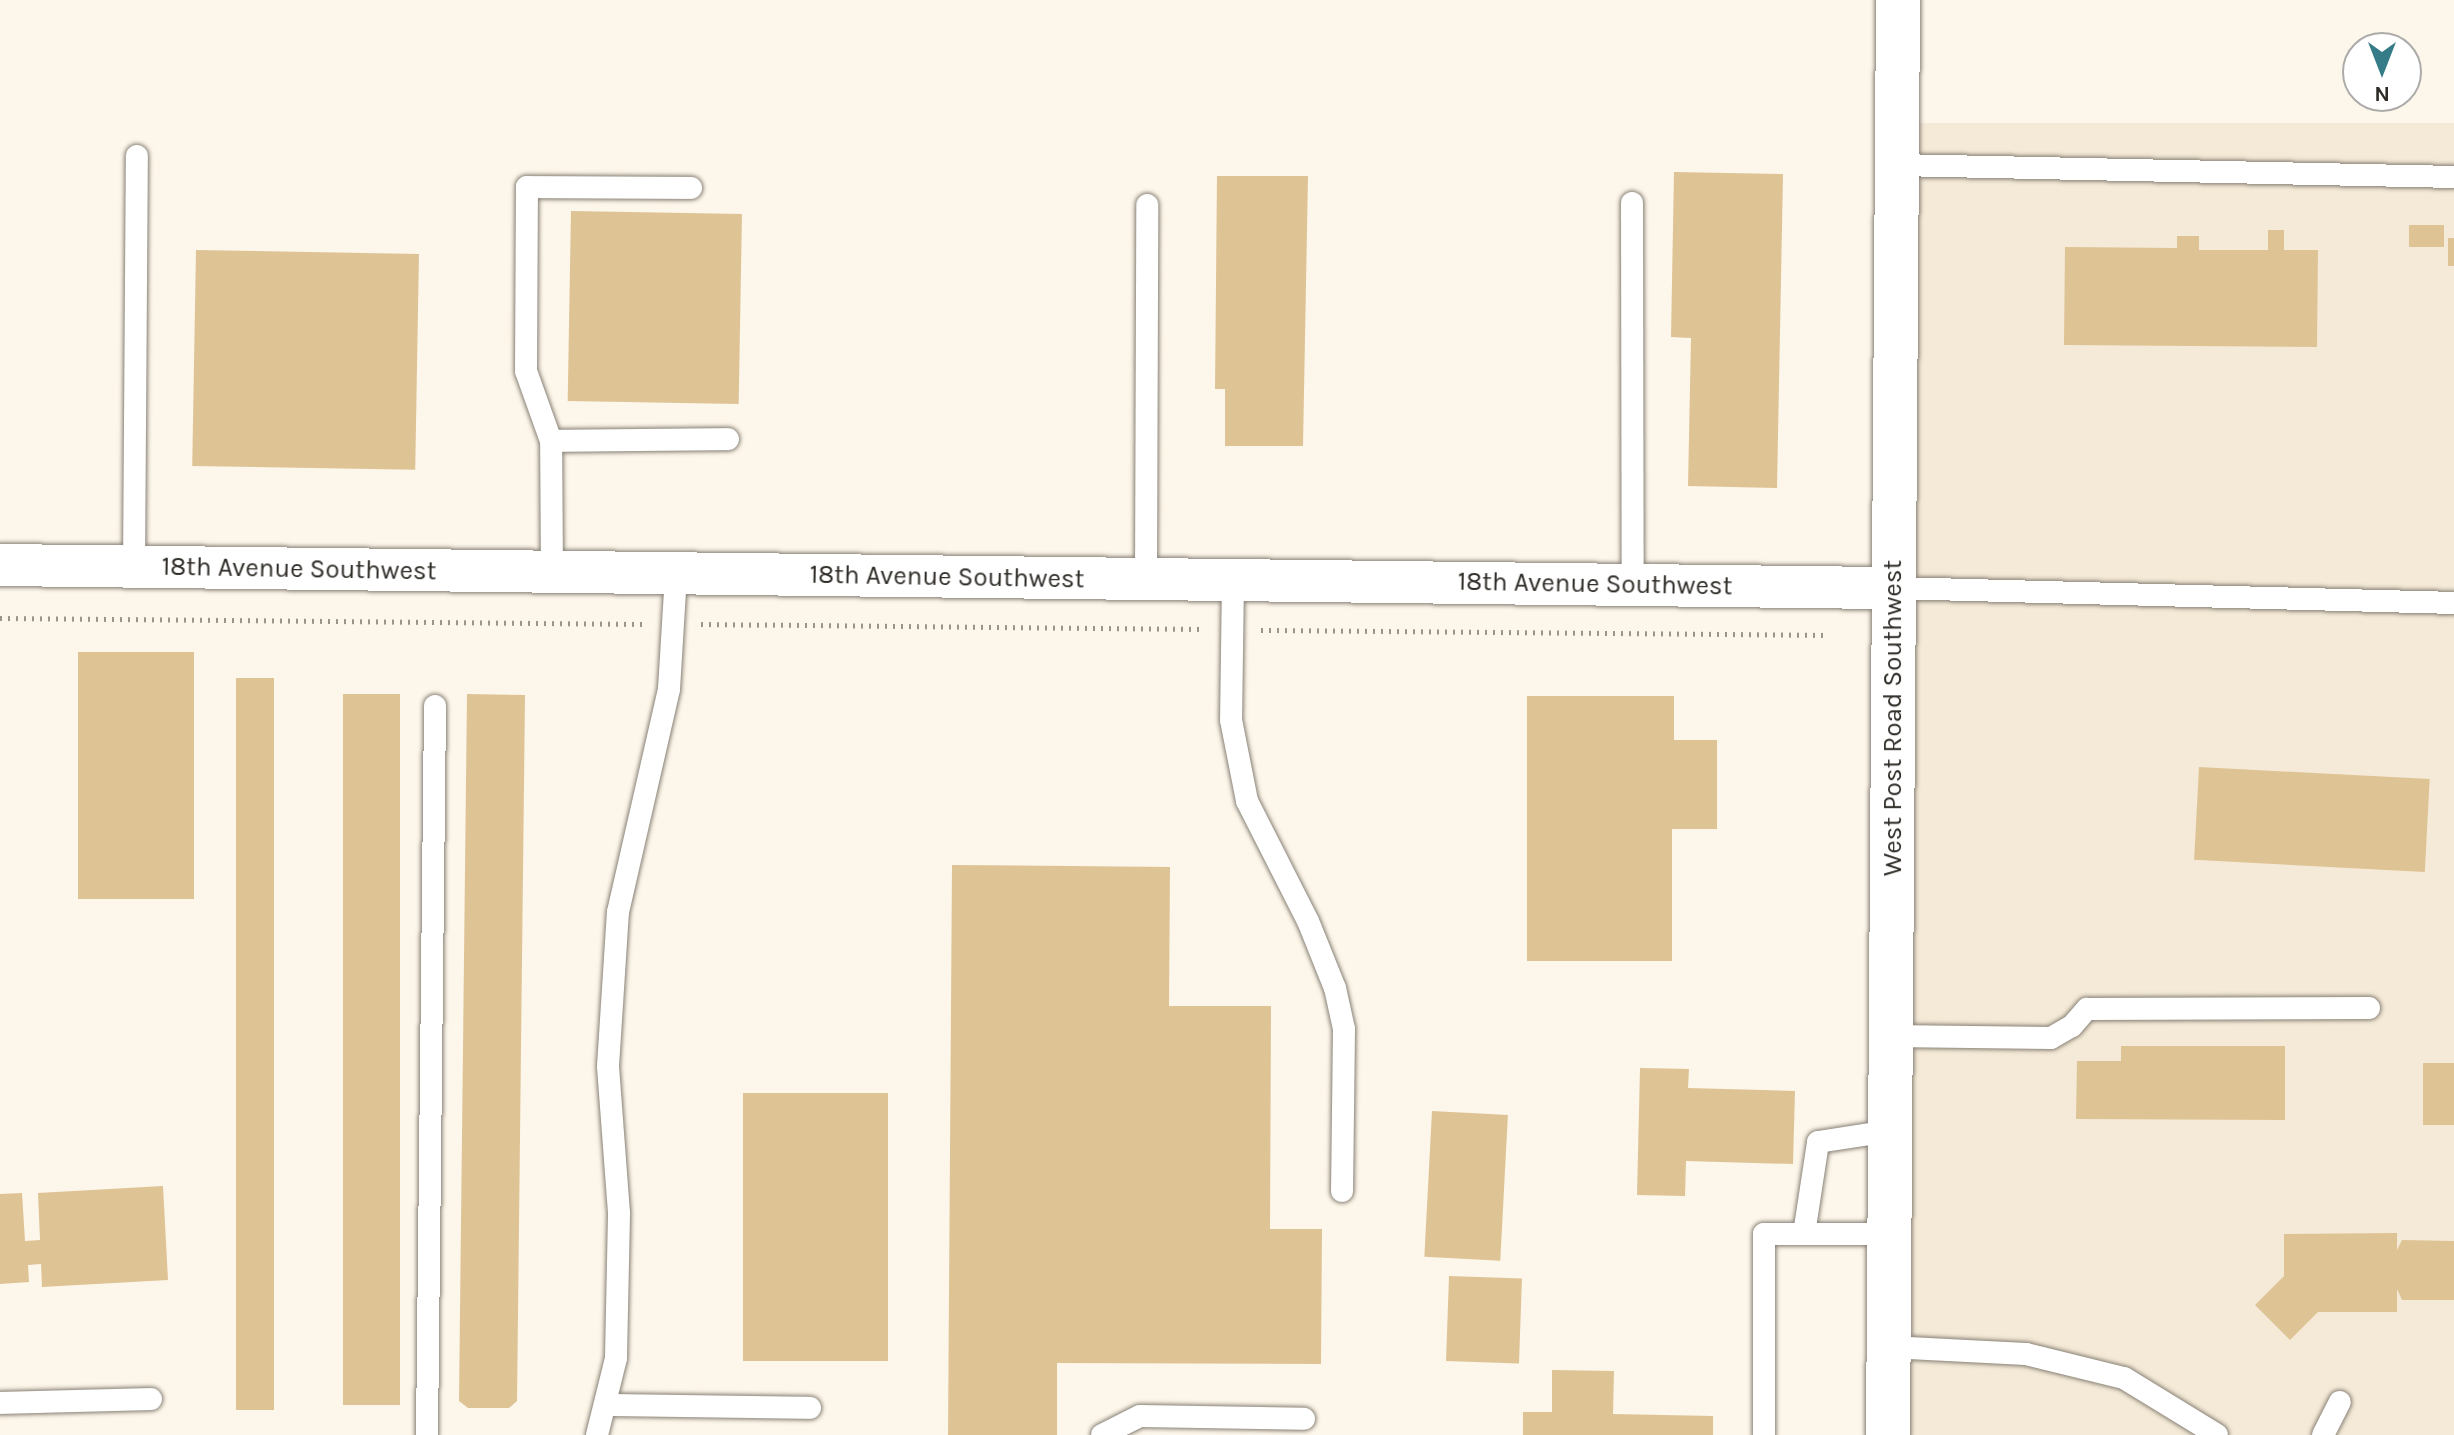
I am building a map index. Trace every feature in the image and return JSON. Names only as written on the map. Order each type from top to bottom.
[{"type":"street","name":"West Post Road Southwest","points":[[1888,1435],[1898,0]]},
{"type":"street","name":"18th Avenue Southwest","points":[[0,565],[1894,588]]},
{"type":"lane","points":[[134,567],[137,156]]},
{"type":"lane","points":[[1897,165],[2454,177]]},
{"type":"lane","points":[[552,572],[551,441],[526,371],[527,187],[691,188]]},
{"type":"lane","points":[[1632,203],[1633,585]]},
{"type":"lane","points":[[1146,579],[1147,205]]},
{"type":"lane","points":[[551,441],[728,439]]},
{"type":"lane","points":[[597,1435],[616,1358],[619,1213],[608,1066],[618,912],[669,689],[676,573]]},
{"type":"lane","points":[[1233,580],[1231,720],[1247,801],[1308,921],[1335,988],[1344,1029],[1342,1191]]},
{"type":"lane","points":[[1894,588],[2454,603]]},
{"type":"lane","points":[[427,1435],[435,706]]},
{"type":"lane","points":[[1891,1036],[2051,1038],[2072,1026],[2087,1009],[2369,1008]]},
{"type":"lane","points":[[1804,1234],[1818,1142],[1890,1131]]},
{"type":"lane","points":[[1764,1435],[1764,1234],[1889,1234]]},
{"type":"lane","points":[[1889,1347],[2026,1354],[2124,1378],[2217,1435]]},
{"type":"lane","points":[[0,1403],[151,1399]]},
{"type":"lane","points":[[2323,1435],[2340,1402]]},
{"type":"lane","points":[[605,1405],[810,1408]]},
{"type":"lane","points":[[1102,1435],[1140,1416],[1304,1419]]},
{"type":"path","points":[[0,618],[1828,635]]},
{"type":"shaded area","points":[[1897,123],[2454,123],[2454,1435],[1897,1435]]},
{"type":"building","points":[[1674,172],[1783,174],[1777,488],[1688,486],[1691,338],[1671,337]]},
{"type":"building","points":[[1217,176],[1308,176],[1303,446],[1225,446],[1225,389],[1215,389]]},
{"type":"building","points":[[571,211],[742,214],[739,404],[568,401]]},
{"type":"building","points":[[2409,225],[2444,225],[2444,247],[2409,247]]},
{"type":"building","points":[[2268,230],[2284,230],[2284,250],[2318,250],[2317,347],[2064,345],[2065,247],[2177,248],[2177,236],[2199,236],[2199,250],[2268,250]]},
{"type":"building","points":[[2448,238],[2454,238],[2454,266],[2448,266]]},
{"type":"building","points":[[196,250],[419,254],[415,470],[192,466]]},
{"type":"building","points":[[78,652],[194,652],[194,899],[78,899]]},
{"type":"building","points":[[236,678],[274,678],[274,1410],[236,1410]]},
{"type":"building","points":[[343,694],[400,694],[400,1405],[343,1405]]},
{"type":"building","points":[[467,694],[525,695],[517,1401],[509,1408],[468,1408],[459,1401]]},
{"type":"building","points":[[1527,696],[1674,696],[1674,740],[1717,740],[1717,829],[1672,829],[1672,961],[1527,961]]},
{"type":"building","points":[[2199,767],[2430,779],[2425,872],[2194,860]]},
{"type":"building","points":[[952,865],[1170,867],[1169,1006],[1271,1006],[1270,1229],[1322,1229],[1321,1364],[1057,1363],[1057,1435],[948,1435]]},
{"type":"building","points":[[2121,1046],[2285,1046],[2285,1120],[2076,1119],[2077,1061],[2121,1061]]},
{"type":"building","points":[[2423,1063],[2454,1063],[2454,1125],[2423,1125]]},
{"type":"building","points":[[1640,1068],[1689,1069],[1688,1088],[1795,1091],[1793,1164],[1686,1161],[1685,1196],[1637,1195]]},
{"type":"building","points":[[743,1093],[888,1093],[888,1361],[743,1361]]},
{"type":"building","points":[[1432,1111],[1508,1115],[1500,1261],[1424,1257]]},
{"type":"building","points":[[163,1186],[168,1280],[42,1287],[41,1264],[28,1265],[29,1282],[0,1284],[0,1194],[22,1193],[25,1241],[40,1240],[38,1193]]},
{"type":"building","points":[[2397,1233],[2397,1250],[2402,1240],[2454,1241],[2454,1300],[2402,1300],[2397,1289],[2397,1312],[2318,1312],[2290,1340],[2255,1305],[2284,1276],[2284,1234]]},
{"type":"building","points":[[1449,1276],[1522,1279],[1519,1363],[1446,1361]]},
{"type":"building","points":[[1552,1370],[1614,1371],[1613,1414],[1713,1416],[1713,1435],[1523,1435],[1523,1412],[1552,1412]]}]
